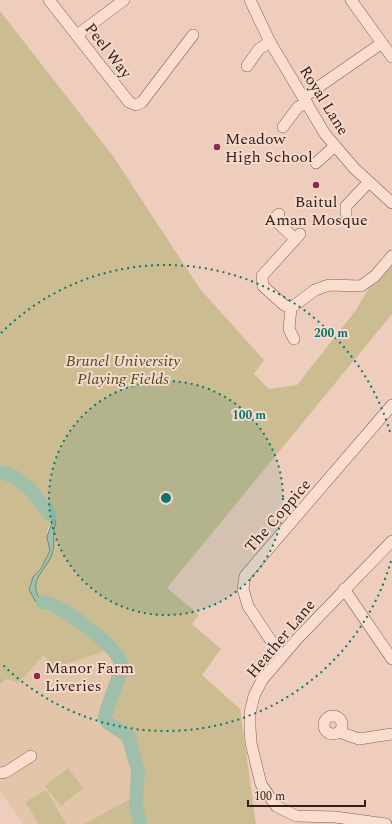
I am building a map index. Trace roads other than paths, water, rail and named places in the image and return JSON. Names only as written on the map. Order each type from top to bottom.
[{"type":"street","name":"Peel Way","points":[[48,0],[129,102],[136,105],[142,102],[193,35]]},
{"type":"street","points":[[77,35],[124,0]]},
{"type":"street","name":"Royal Lane","points":[[250,0],[270,42],[335,146],[368,182],[392,203]]},
{"type":"street","points":[[351,0],[392,57]]},
{"type":"street","points":[[248,66],[259,49],[270,42]]},
{"type":"street","points":[[283,127],[298,107],[306,100],[382,43]]},
{"type":"street","points":[[316,163],[335,146]]},
{"type":"street","points":[[346,213],[346,206],[368,182]]},
{"type":"street","points":[[279,214],[274,219],[298,237],[262,276],[263,286],[284,306],[291,308]]},
{"type":"street","points":[[294,339],[289,329],[291,308],[314,290],[329,284],[361,286],[375,276],[392,256]]},
{"type":"street","name":"The Coppice","points":[[282,656],[248,606],[243,590],[245,576],[392,405]]},
{"type":"street","name":"Heather Lane","points":[[386,824],[335,817],[296,816],[276,806],[268,797],[261,784],[251,743],[250,713],[257,688],[282,656],[344,589],[392,541]]},
{"type":"street","points":[[344,589],[392,659]]},
{"type":"street","points":[[339,732],[359,739],[392,734]]},
{"type":"street","points":[[0,773],[6,772],[31,756]]},
{"type":"waterway","points":[[0,472],[13,476],[31,490],[50,514]]},
{"type":"waterway","points":[[43,602],[55,606],[94,632],[112,649],[118,657],[121,664],[121,669],[108,704],[105,717],[107,722],[128,736],[138,770],[136,805],[140,824]]},
{"type":"place","name":"Meadow High School","points":[[217,147]]},
{"type":"place","name":"Baitul Aman Mosque","points":[[316,185]]},
{"type":"place","name":"Manor Farm Liveries","points":[[37,676]]},
{"type":"park label","name":"Brunel University Playing Fields","points":[[123,369]]}]
